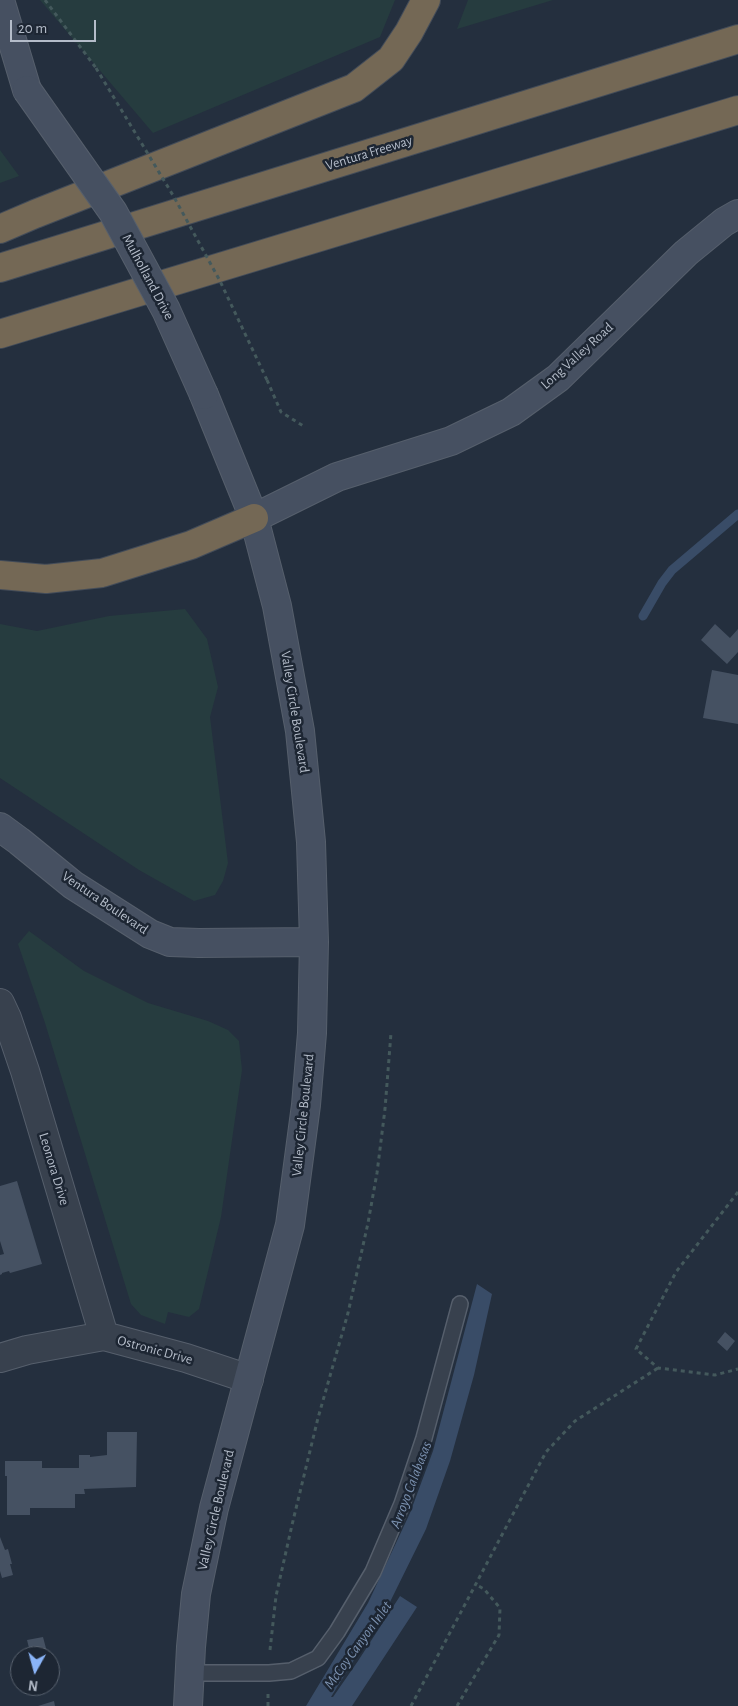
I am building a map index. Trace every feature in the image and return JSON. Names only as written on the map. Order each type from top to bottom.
[{"type":"highway","points":[[0,229],[354,88],[391,59],[409,32],[426,0]]},
{"type":"highway","name":"Ventura Freeway","points":[[0,268],[738,39]]},
{"type":"highway","points":[[0,334],[738,110]]},
{"type":"highway","points":[[0,575],[46,579],[102,573],[191,545],[254,518]]},
{"type":"main road","points":[[0,0],[27,90]]},
{"type":"main road","name":"Mulholland Drive","points":[[0,60],[27,90],[113,212],[166,310],[204,395],[254,518]]},
{"type":"main road","name":"Long Valley Road","points":[[254,518],[336,477],[451,441],[511,412],[558,378],[686,253],[724,222],[738,214]]},
{"type":"main road","name":"Valley Circle Boulevard","points":[[188,1706],[189,1673],[198,1585],[214,1508],[290,1225],[306,1106],[312,1033],[314,942],[311,842],[300,731],[277,606],[254,518]]},
{"type":"main road","name":"Ventura Boulevard","points":[[0,827],[19,840],[73,885],[150,934],[170,942],[314,942]]},
{"type":"street","name":"Leonora Drive","points":[[0,1003],[25,1072],[104,1336]]},
{"type":"street","name":"Ostronic Drive","points":[[0,1358],[28,1350],[104,1336],[186,1358],[249,1380]]},
{"type":"lane","points":[[189,1673],[269,1673],[291,1671],[318,1658],[337,1632],[372,1572],[402,1504],[424,1438],[460,1304]]},
{"type":"path","points":[[45,0],[96,68],[174,196],[220,281],[281,412],[305,427]]},
{"type":"path","points":[[268,1706],[276,1596],[318,1418],[348,1313],[368,1223],[377,1173],[385,1109],[391,1033]]},
{"type":"path","points":[[738,1192],[676,1272],[636,1349],[658,1368],[715,1375],[738,1369]]},
{"type":"path","points":[[411,1706],[546,1452],[575,1421],[658,1368]]},
{"type":"path","points":[[457,1706],[499,1635],[500,1608],[484,1589],[476,1584]]},
{"type":"green space","points":[[40,0],[395,0],[380,37],[153,133]]},
{"type":"green space","points":[[468,0],[553,0],[457,29]]},
{"type":"green space","points":[[0,150],[19,176],[0,183]]},
{"type":"green space","points":[[185,609],[207,639],[218,687],[210,717],[228,863],[223,881],[215,895],[194,901],[139,870],[0,778],[0,624],[37,631],[109,616]]},
{"type":"green space","points":[[29,931],[84,971],[148,1003],[208,1021],[228,1030],[239,1041],[242,1070],[221,1217],[199,1309],[189,1317],[168,1312],[165,1324],[141,1315],[131,1304],[45,1023],[18,944]]},
{"type":"water","name":"McCoy Canyon Inlet","points":[[477,1284],[492,1294],[474,1375],[450,1461],[426,1529],[390,1602],[331,1697],[333,1697],[358,1661],[400,1596],[417,1607],[352,1706],[306,1706],[368,1603],[410,1513],[433,1451]]},
{"type":"building","points":[[715,624],[730,638],[738,629],[738,652],[727,664],[701,640]]},
{"type":"building","points":[[712,670],[738,675],[738,724],[703,718]]},
{"type":"building","points":[[17,1181],[42,1264],[10,1273],[9,1271],[0,1275],[0,1255],[4,1254],[0,1241],[0,1186]]},
{"type":"building","points":[[725,1332],[735,1341],[727,1351],[717,1342]]},
{"type":"building","points":[[107,1432],[137,1432],[136,1487],[84,1489],[85,1494],[75,1494],[75,1508],[30,1508],[30,1515],[7,1515],[5,1461],[42,1461],[42,1468],[79,1468],[79,1455],[90,1455],[90,1457],[107,1455]]},
{"type":"building","points":[[0,1537],[5,1550],[8,1549],[13,1575],[2,1578],[0,1571]]},
{"type":"building","points":[[43,1637],[45,1646],[28,1646],[27,1640]]},
{"type":"building","points":[[54,1701],[55,1706],[38,1706]]},
{"type":"waterway","name":"Arroyo Calabasas","points":[[643,616],[662,583],[672,570],[738,514]]}]
